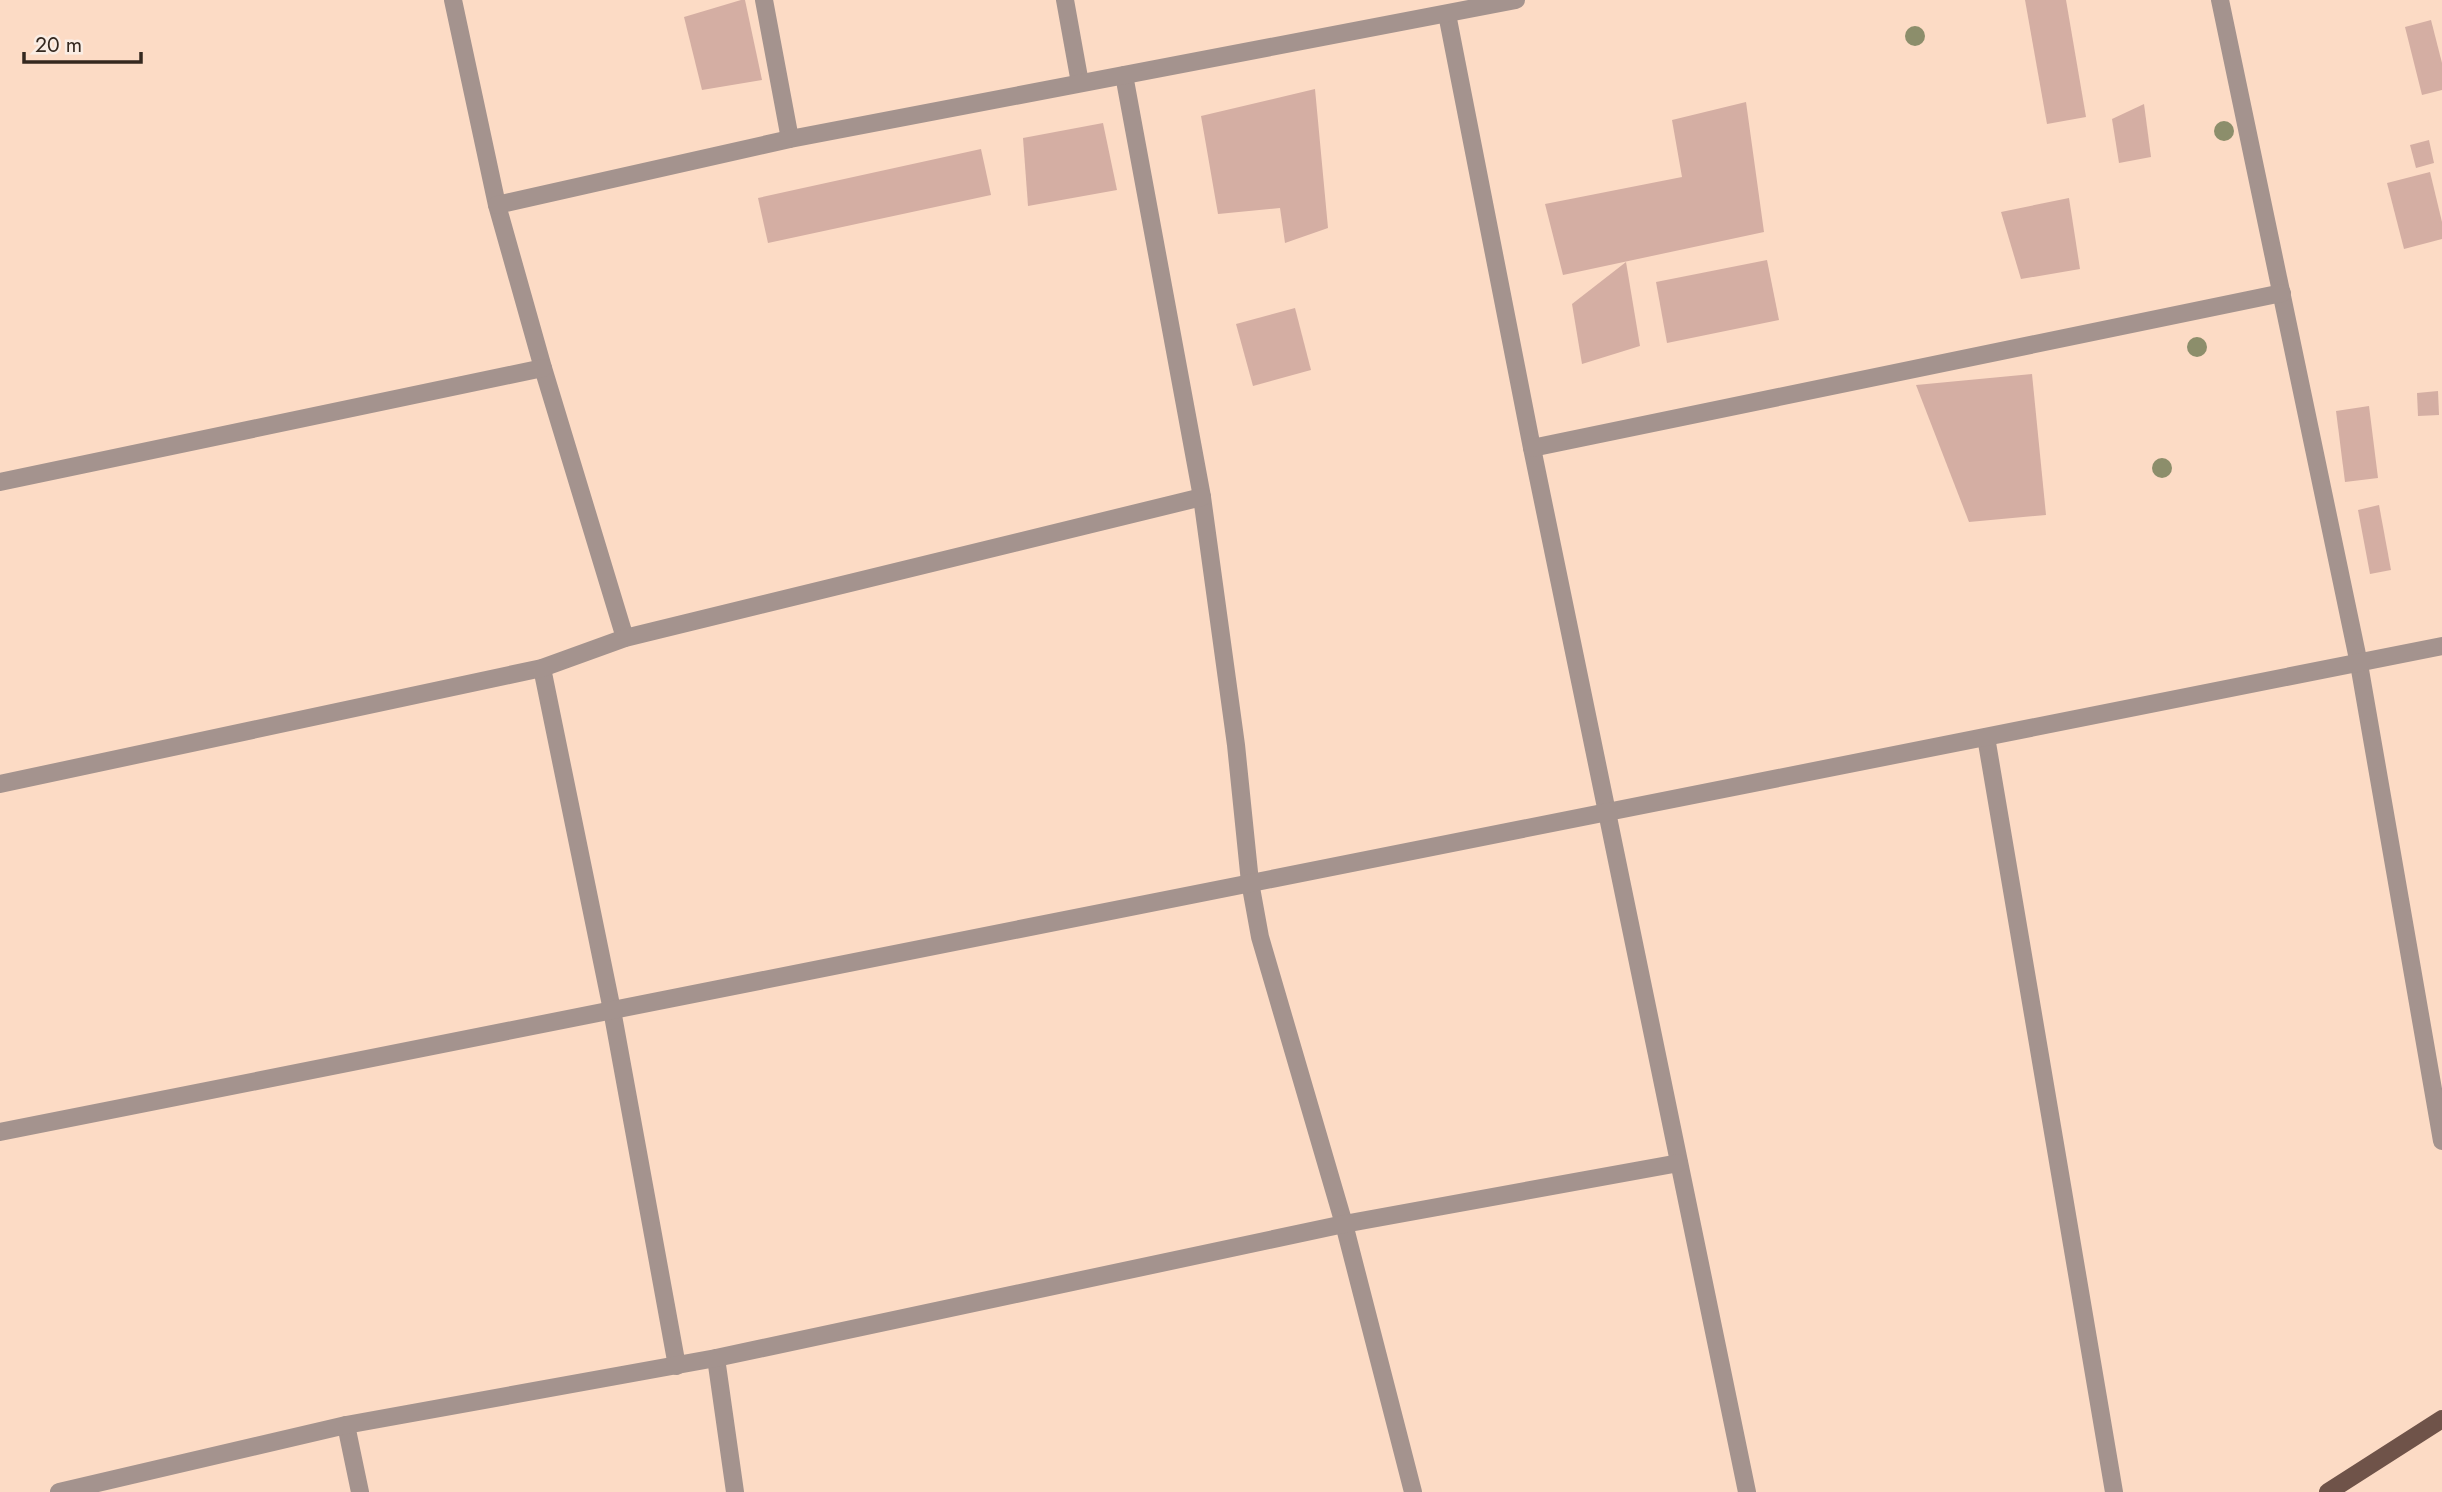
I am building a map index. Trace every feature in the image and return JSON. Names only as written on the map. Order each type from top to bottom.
[{"type":"main road","points":[[2328,1492],[2442,1419]]},
{"type":"street","points":[[453,0],[497,205],[625,638]]},
{"type":"street","points":[[764,0],[790,139]]},
{"type":"street","points":[[1065,0],[1080,83]]},
{"type":"street","points":[[497,205],[790,139],[1516,0]]},
{"type":"street","points":[[2220,0],[2359,664],[2442,1141]]},
{"type":"street","points":[[1447,13],[1532,448],[1747,1492]]},
{"type":"street","points":[[1124,75],[1202,497],[1236,745],[1250,882],[1260,937],[1344,1224],[1413,1492]]},
{"type":"street","points":[[1532,448],[2281,293]]},
{"type":"street","points":[[0,482],[543,368]]},
{"type":"street","points":[[0,784],[542,668],[625,638],[1202,497]]},
{"type":"street","points":[[0,1132],[2442,646]]},
{"type":"street","points":[[542,668],[612,1010],[677,1366]]},
{"type":"street","points":[[1986,737],[2114,1492]]},
{"type":"street","points":[[59,1492],[346,1425],[716,1359],[1344,1224],[1679,1163]]},
{"type":"street","points":[[716,1359],[735,1492]]},
{"type":"street","points":[[346,1425],[360,1492]]},
{"type":"building","points":[[745,0],[762,80],[702,90],[684,17]]},
{"type":"building","points":[[2025,0],[2066,0],[2086,117],[2047,124]]},
{"type":"building","points":[[2431,20],[2442,63],[2442,90],[2422,95],[2405,27]]},
{"type":"building","points":[[1315,89],[1328,228],[1285,243],[1280,208],[1218,214],[1201,116]]},
{"type":"building","points":[[1746,102],[1764,232],[1563,275],[1545,204],[1682,177],[1672,120]]},
{"type":"building","points":[[2144,104],[2151,157],[2119,163],[2112,119]]},
{"type":"building","points":[[1103,123],[1117,190],[1028,206],[1023,138]]},
{"type":"building","points":[[2429,140],[2434,163],[2416,168],[2410,145]]},
{"type":"building","points":[[981,149],[991,195],[768,243],[758,198]]},
{"type":"building","points":[[2430,172],[2442,222],[2442,239],[2404,249],[2387,183]]},
{"type":"building","points":[[2069,198],[2080,269],[2021,279],[2001,212]]},
{"type":"building","points":[[1767,260],[1779,320],[1667,343],[1656,282]]},
{"type":"building","points":[[1626,262],[1640,346],[1582,364],[1572,304]]},
{"type":"building","points":[[1295,308],[1311,370],[1253,386],[1236,324]]},
{"type":"building","points":[[2032,374],[2046,515],[1969,522],[1916,385]]},
{"type":"building","points":[[2438,391],[2439,415],[2418,416],[2417,393]]},
{"type":"building","points":[[2369,406],[2378,478],[2345,482],[2336,411]]},
{"type":"building","points":[[2379,505],[2391,570],[2370,574],[2358,510]]}]
